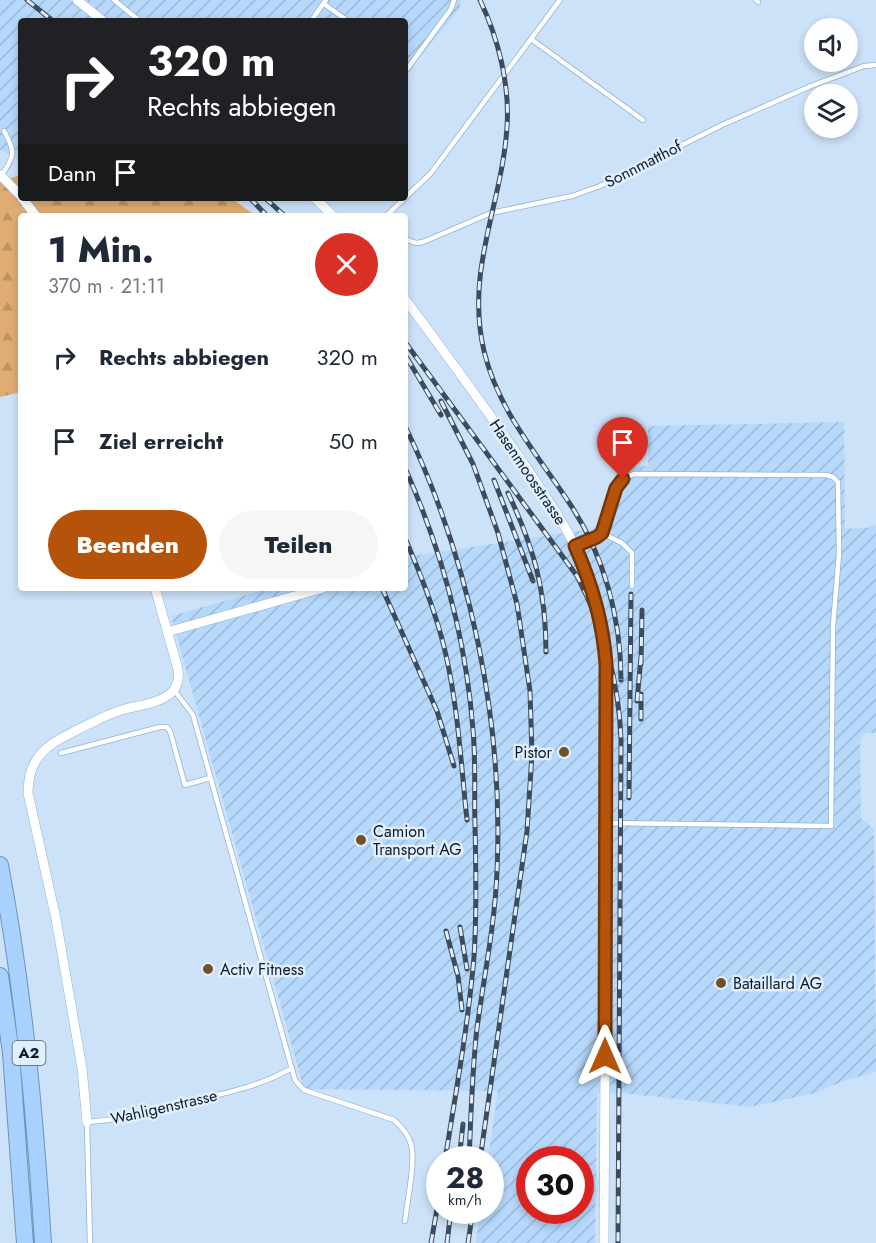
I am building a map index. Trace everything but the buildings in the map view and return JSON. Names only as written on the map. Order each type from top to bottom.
[{"type":"highway","name":"A2","points":[[0,865],[14,941],[28,1047],[43,1243]]},
{"type":"highway","name":"A2","points":[[0,976],[11,1053],[25,1243]]},
{"type":"street","points":[[77,0],[99,18]]},
{"type":"street","points":[[1,175],[18,193]]},
{"type":"street","points":[[318,201],[330,213]]},
{"type":"street","name":"Hasenmoosstrasse","points":[[408,303],[484,406],[557,513],[575,546],[595,596],[604,646],[606,708],[604,1243]]},
{"type":"street","points":[[156,591],[178,674],[174,690]]},
{"type":"street","points":[[167,632],[312,591]]},
{"type":"street","name":"Wahligenstrasse","points":[[87,1122],[81,1068],[56,919],[28,793],[30,775],[37,758],[51,744],[103,717],[162,698],[174,690]]},
{"type":"lane","points":[[114,0],[136,18]]},
{"type":"lane","points":[[408,63],[451,9],[454,0]]},
{"type":"lane","points":[[408,195],[431,173],[560,0]]},
{"type":"lane","points":[[313,18],[325,2],[344,18]]},
{"type":"lane","points":[[531,39],[643,120]]},
{"type":"lane","name":"Sonnmatthof","points":[[408,240],[416,243],[423,242],[491,213],[555,200],[600,186],[722,125],[811,86],[864,66],[876,65]]},
{"type":"lane","points":[[1,175],[11,162],[13,153],[4,130]]},
{"type":"lane","points":[[389,213],[402,201]]},
{"type":"lane","points":[[575,546],[602,533],[618,485],[623,479],[634,474],[826,475],[834,477],[838,482],[839,554],[832,626],[831,826],[606,823]]},
{"type":"lane","points":[[602,533],[622,543],[632,553],[632,586]]},
{"type":"lane","points":[[174,690],[193,715],[295,1080],[304,1090],[394,1120],[402,1128],[411,1142],[413,1155],[405,1221]]},
{"type":"lane","points":[[61,753],[167,727],[185,785],[210,778]]},
{"type":"lane","name":"Wahligenstrasse","points":[[87,1122],[116,1120],[222,1094],[269,1080],[292,1068]]},
{"type":"lane","points":[[87,1122],[90,1243]]},
{"type":"shaded area","points":[[0,0],[460,0],[460,8],[408,72],[408,18],[18,18],[18,159],[0,150]]},
{"type":"shaded area","points":[[844,422],[845,529],[876,525],[876,733],[866,733],[860,739],[861,819],[874,829],[876,1072],[846,1080],[815,1093],[750,1107],[621,1093],[597,1093],[595,1243],[476,1243],[478,1224],[504,1224],[504,1146],[490,1146],[498,1091],[304,1089],[171,616],[260,591],[408,591],[408,557],[592,529],[601,523],[608,490],[614,478],[626,468],[648,466],[648,426]]},
{"type":"green space","points":[[18,176],[18,201],[235,201],[252,213],[18,213],[18,393],[0,397],[0,181]]},
{"type":"railway","points":[[27,0],[49,18]]},
{"type":"railway","points":[[480,0],[497,46],[507,94],[504,156],[486,238],[479,293],[479,321],[484,351],[490,372],[509,412],[570,504],[592,544],[614,611],[621,680]]},
{"type":"railway","points":[[253,201],[264,213]]},
{"type":"railway","points":[[268,201],[282,213]]},
{"type":"railway","points":[[408,346],[577,576],[595,615],[613,676],[621,740],[618,1243]]},
{"type":"railway","points":[[408,360],[441,415]]},
{"type":"railway","points":[[441,401],[473,464],[498,533],[517,604],[530,691],[532,754],[527,831],[482,1146]]},
{"type":"railway","points":[[408,433],[428,477],[465,586],[478,643],[495,757],[498,815],[496,891],[475,1044],[470,1146]]},
{"type":"railway","points":[[408,475],[430,531],[450,596],[465,662],[474,742],[476,891],[474,957],[447,1146]]},
{"type":"railway","points":[[494,480],[533,581]]},
{"type":"railway","points":[[508,493],[525,532],[537,570],[544,609],[546,652]]},
{"type":"railway","points":[[408,545],[428,594],[445,651],[456,714],[467,820]]},
{"type":"railway","points":[[383,591],[437,711],[454,766]]},
{"type":"railway","points":[[629,798],[631,594]]},
{"type":"railway","points":[[641,664],[642,610]]},
{"type":"railway","points":[[637,701],[641,657]]},
{"type":"railway","points":[[641,694],[641,719]]},
{"type":"railway","points":[[460,927],[467,969]]},
{"type":"railway","points":[[446,931],[458,976],[462,1010]]},
{"type":"railway","points":[[461,1146],[463,1124]]},
{"type":"railway","points":[[431,1243],[434,1224]]},
{"type":"railway","points":[[447,1243],[449,1224]]},
{"type":"railway","points":[[468,1243],[471,1224]]},
{"type":"place","name":"Pistor","points":[[564,752]]},
{"type":"place","name":"Camion Transport AG","points":[[361,840]]},
{"type":"place","name":"Activ Fitness","points":[[208,969]]},
{"type":"place","name":"Bataillard AG","points":[[721,983]]},
{"type":"route","points":[[605,1056],[606,664],[597,603],[575,546],[602,533],[616,488],[623,479]]}]
